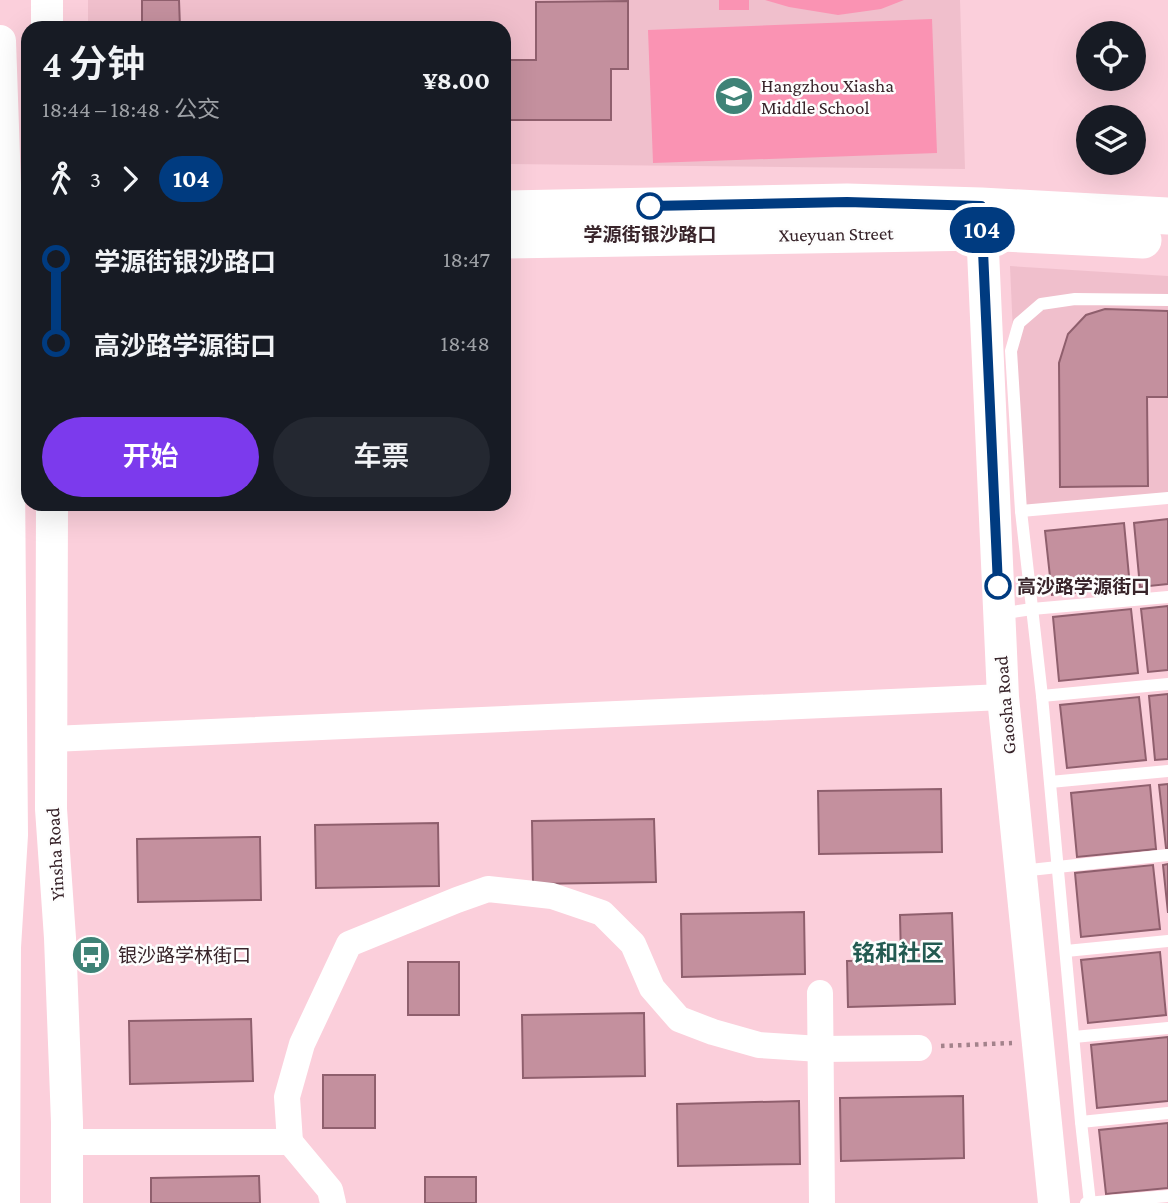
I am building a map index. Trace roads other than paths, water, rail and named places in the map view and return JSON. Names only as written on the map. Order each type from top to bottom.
[{"type":"main road","name":"Xueyuan Street","points":[[511,209],[847,202],[1168,242]]},
{"type":"main road","name":"Xueyuan Street","points":[[511,240],[982,219],[1168,216]]},
{"type":"street","points":[[47,0],[47,21]]},
{"type":"street","points":[[0,41],[12,258],[12,835],[5,947],[4,1203]]},
{"type":"street","name":"Gaosha Road","points":[[982,219],[1003,697],[1054,1203]]},
{"type":"street","name":"Yinsha Road","points":[[52,511],[51,809],[60,938],[67,1203]]},
{"type":"street","points":[[52,739],[1003,697]]},
{"type":"street","points":[[334,1203],[330,1190],[290,1142],[287,1097],[302,1044],[349,944],[488,889],[552,896],[602,913],[633,944],[652,988],[679,1019],[713,1032],[759,1045],[820,1049],[919,1048]]},
{"type":"street","points":[[820,993],[822,1203]]},
{"type":"street","points":[[67,1142],[290,1142]]},
{"type":"lane","points":[[1168,300],[1075,299],[1041,304],[1019,323],[1011,351],[1021,511],[1042,696],[1089,1203],[1168,1196]]},
{"type":"lane","points":[[1021,511],[1168,498]]},
{"type":"lane","points":[[999,614],[1168,597]]},
{"type":"lane","points":[[1042,696],[1168,684]]},
{"type":"lane","points":[[1049,782],[1168,771]]},
{"type":"lane","points":[[1021,871],[1168,855]]},
{"type":"lane","points":[[1066,951],[1168,941]]},
{"type":"lane","points":[[1074,1037],[1168,1028]]},
{"type":"lane","points":[[1081,1122],[1168,1113]]},
{"type":"place","name":"Hangzhou Xiasha Middle School","points":[[734,96]]},
{"type":"place","name":"学源街银沙路口","points":[[650,206]]},
{"type":"place","name":"高沙路学源街口","points":[[998,586]]},
{"type":"place","name":"银沙路学林街口","points":[[91,955]]},
{"type":"district","name":"铭和社区","points":[[898,953]]}]
